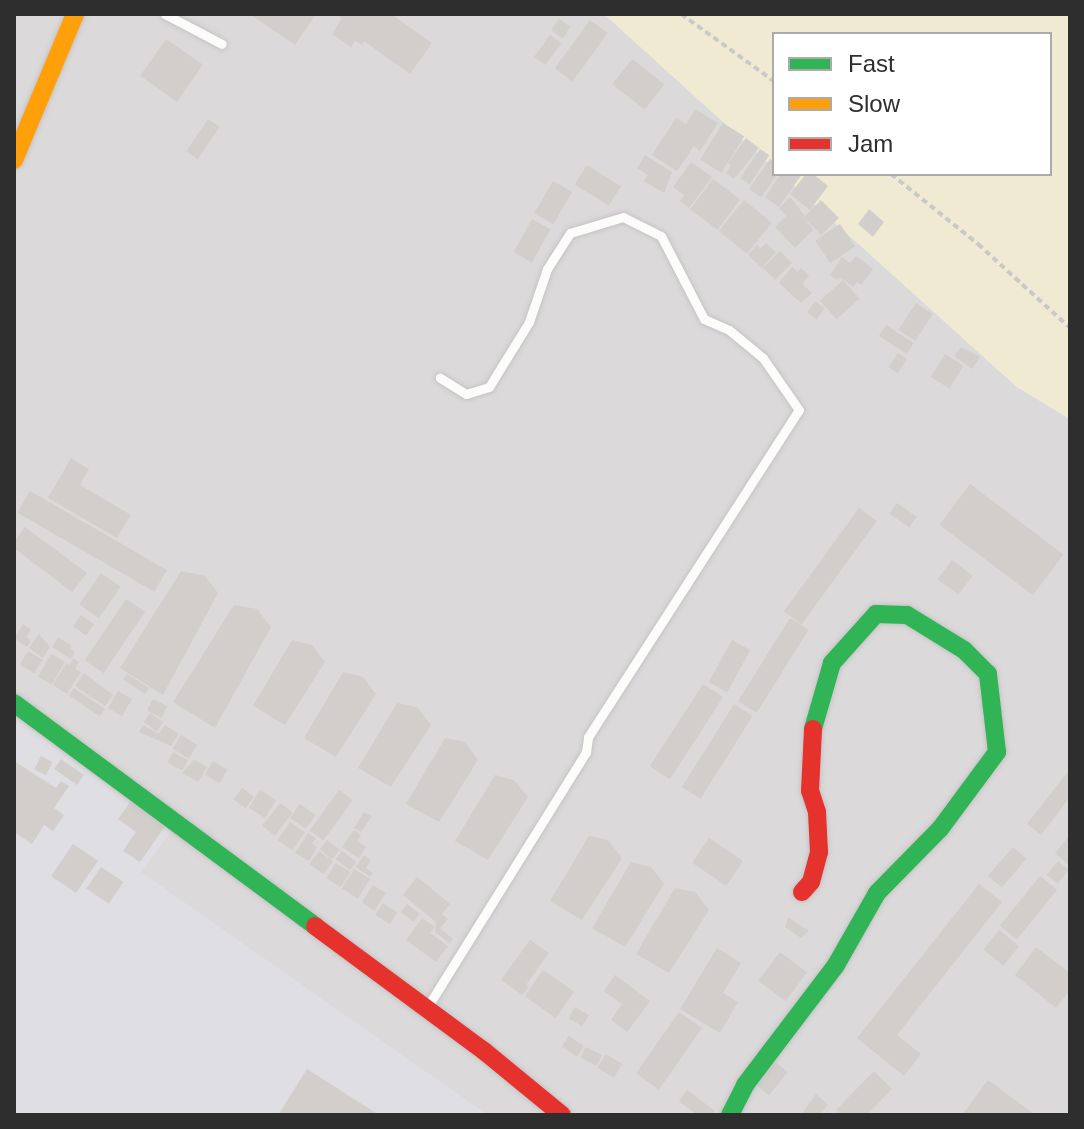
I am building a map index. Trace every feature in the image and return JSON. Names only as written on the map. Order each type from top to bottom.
[{"type":"street","points":[[14,160],[75,14]]},
{"type":"street","points":[[730,1115],[745,1085],[836,965],[877,893],[940,829],[997,752],[988,674],[964,650],[907,615],[876,614],[832,663],[813,721],[810,791],[817,812],[819,852],[811,882],[802,892]]},
{"type":"street","points":[[14,703],[426,1009],[562,1115]]},
{"type":"lane","points":[[165,14],[222,44]]},
{"type":"lane","points":[[426,1009],[586,752],[588,737],[799,410],[763,358],[729,330],[704,319],[661,236],[623,217],[570,233],[547,269],[529,322],[489,387],[466,394],[440,378]]},
{"type":"path","points":[[681,14],[772,80]]},
{"type":"path","points":[[893,176],[978,244],[1070,328]]},
{"type":"shaded area","points":[[14,14],[604,14],[772,166],[772,176],[783,176],[1017,387],[1070,419],[1070,1115],[487,1115],[140,872],[173,828],[14,709]]},
{"type":"shaded area","points":[[14,709],[174,827],[141,872],[487,1115],[14,1115]]},
{"type":"sand","points":[[604,14],[1070,14],[1070,419],[1017,387],[783,176],[1052,176],[1052,32],[772,32],[772,166]]},
{"type":"building","points":[[250,14],[316,14],[295,45]]},
{"type":"building","points":[[336,14],[391,14],[432,43],[410,74],[364,41],[362,45],[355,41],[351,47],[332,34],[342,18]]},
{"type":"building","points":[[559,19],[571,27],[563,38],[551,31]]},
{"type":"building","points":[[590,20],[608,33],[573,81],[555,69]]},
{"type":"building","points":[[550,35],[561,43],[545,65],[534,57]]},
{"type":"building","points":[[166,39],[203,65],[177,102],[140,76]]},
{"type":"building","points":[[632,59],[664,84],[645,109],[612,84]]},
{"type":"building","points":[[695,109],[718,123],[700,151],[694,146],[677,171],[652,155],[676,118],[686,124]]},
{"type":"building","points":[[208,119],[220,127],[198,159],[186,151]]},
{"type":"building","points":[[723,123],[744,136],[721,173],[700,159]]},
{"type":"building","points":[[746,138],[759,148],[734,179],[726,173],[731,166],[728,163]]},
{"type":"building","points":[[760,149],[769,155],[750,184],[740,178]]},
{"type":"building","points":[[645,155],[672,172],[664,193],[644,181],[648,175],[637,168]]},
{"type":"building","points":[[770,159],[772,160],[772,176],[777,176],[761,197],[749,189]]},
{"type":"building","points":[[691,162],[712,177],[689,208],[680,201],[684,195],[673,187]]},
{"type":"building","points":[[587,165],[621,186],[609,206],[575,185]]},
{"type":"building","points":[[780,176],[801,176],[779,207],[765,197]]},
{"type":"building","points":[[804,176],[816,176],[828,186],[810,210],[790,194]]},
{"type":"building","points":[[713,179],[740,199],[717,230],[690,209]]},
{"type":"building","points":[[553,181],[572,192],[554,224],[534,213]]},
{"type":"building","points":[[790,197],[805,216],[821,200],[839,218],[821,235],[803,217],[813,230],[795,248],[775,227],[786,216],[779,208]]},
{"type":"building","points":[[744,200],[772,223],[747,254],[719,231]]},
{"type":"building","points":[[869,209],[884,222],[873,237],[858,224]]},
{"type":"building","points":[[532,219],[550,229],[532,262],[514,252]]},
{"type":"building","points":[[840,224],[855,246],[830,263],[815,241]]},
{"type":"building","points":[[766,243],[776,252],[762,268],[748,255],[757,245],[760,249]]},
{"type":"building","points":[[780,251],[792,263],[775,280],[763,268]]},
{"type":"building","points":[[856,256],[873,269],[861,285],[857,282],[853,287],[840,277],[837,280],[830,275],[842,257],[850,263]]},
{"type":"building","points":[[792,267],[798,272],[801,268],[809,276],[802,284],[812,293],[801,303],[779,283]]},
{"type":"building","points":[[843,280],[860,299],[837,319],[820,301]]},
{"type":"building","points":[[815,301],[825,308],[817,319],[807,312]]},
{"type":"building","points":[[916,303],[933,314],[915,341],[899,330]]},
{"type":"building","points":[[886,325],[914,343],[907,354],[879,336]]},
{"type":"building","points":[[961,347],[980,357],[972,369],[954,356]]},
{"type":"building","points":[[898,353],[907,359],[898,373],[888,367]]},
{"type":"building","points":[[945,354],[964,366],[949,389],[931,377]]},
{"type":"building","points":[[71,458],[89,469],[80,485],[131,515],[117,538],[48,498]]},
{"type":"building","points":[[970,484],[1063,554],[1033,595],[939,525]]},
{"type":"building","points":[[30,491],[167,570],[154,592],[18,513]]},
{"type":"building","points":[[897,503],[917,517],[909,527],[890,514]]},
{"type":"building","points":[[859,508],[877,521],[802,624],[784,612]]},
{"type":"building","points":[[25,527],[87,573],[72,592],[14,548],[14,542]]},
{"type":"building","points":[[952,560],[973,576],[958,595],[938,579]]},
{"type":"building","points":[[181,571],[205,576],[218,593],[163,695],[120,668]]},
{"type":"building","points":[[101,573],[121,587],[99,618],[79,604]]},
{"type":"building","points":[[126,599],[145,612],[104,673],[85,660]]},
{"type":"building","points":[[234,605],[257,609],[271,627],[215,728],[173,702]]},
{"type":"building","points":[[81,615],[94,624],[86,636],[73,626]]},
{"type":"building","points":[[790,618],[809,630],[757,713],[738,701]]},
{"type":"building","points":[[23,624],[31,630],[26,637],[31,641],[27,647],[14,638]]},
{"type":"building","points":[[39,634],[50,647],[43,658],[29,648]]},
{"type":"building","points":[[58,637],[72,646],[70,649],[75,652],[71,659],[52,647]]},
{"type":"building","points":[[292,640],[312,645],[325,662],[285,725],[253,706]]},
{"type":"building","points":[[732,640],[750,650],[727,692],[709,682]]},
{"type":"building","points":[[28,651],[43,660],[34,673],[20,665]]},
{"type":"building","points":[[51,654],[65,662],[52,685],[38,677]]},
{"type":"building","points":[[73,658],[79,662],[75,669],[81,672],[67,694],[53,685],[66,663],[70,665]]},
{"type":"building","points":[[343,672],[363,677],[376,694],[336,757],[304,738]]},
{"type":"building","points":[[84,673],[113,695],[105,706],[75,686]]},
{"type":"building","points":[[127,674],[149,688],[145,694],[123,680]]},
{"type":"building","points":[[703,684],[723,697],[670,779],[650,766]]},
{"type":"building","points":[[74,688],[105,709],[100,716],[69,695]]},
{"type":"building","points":[[118,691],[132,699],[122,716],[108,708]]},
{"type":"building","points":[[153,699],[167,706],[161,718],[147,711]]},
{"type":"building","points":[[397,703],[417,707],[431,725],[391,787],[358,768]]},
{"type":"building","points":[[734,704],[753,716],[701,799],[682,787]]},
{"type":"building","points":[[150,713],[163,722],[157,731],[144,722]]},
{"type":"building","points":[[143,725],[159,734],[165,725],[179,734],[171,746],[139,732]]},
{"type":"building","points":[[181,735],[197,745],[189,759],[173,749]]},
{"type":"building","points":[[445,738],[465,742],[478,760],[439,822],[406,804]]},
{"type":"building","points":[[173,752],[188,760],[182,771],[167,763]]},
{"type":"building","points":[[41,756],[53,762],[46,775],[34,769]]},
{"type":"building","points":[[61,759],[84,775],[77,785],[54,769]]},
{"type":"building","points":[[194,760],[207,767],[198,782],[182,773]]},
{"type":"building","points":[[14,761],[56,788],[61,781],[69,786],[54,808],[64,815],[53,831],[44,825],[32,844],[14,832]]},
{"type":"building","points":[[213,761],[228,770],[219,783],[205,775]]},
{"type":"building","points":[[1070,769],[1070,797],[1041,835],[1027,824]]},
{"type":"building","points":[[495,775],[514,780],[528,797],[488,860],[455,841]]},
{"type":"building","points":[[242,788],[254,797],[246,808],[234,799]]},
{"type":"building","points":[[260,790],[276,800],[265,818],[249,808]]},
{"type":"building","points":[[339,790],[353,800],[323,840],[310,830]]},
{"type":"building","points":[[131,801],[166,825],[140,862],[123,851],[136,832],[118,819]]},
{"type":"building","points":[[280,803],[293,813],[275,836],[262,826]]},
{"type":"building","points":[[300,804],[316,815],[306,829],[290,818]]},
{"type":"building","points":[[364,812],[372,816],[361,832],[354,828]]},
{"type":"building","points":[[290,822],[305,832],[293,850],[278,840]]},
{"type":"building","points":[[354,830],[361,835],[357,841],[366,847],[359,858],[342,847]]},
{"type":"building","points":[[308,833],[316,838],[312,844],[317,847],[309,861],[295,853]]},
{"type":"building","points":[[1070,835],[1070,866],[1055,853]]},
{"type":"building","points":[[589,836],[608,840],[622,858],[582,920],[550,901]]},
{"type":"building","points":[[709,838],[743,861],[726,886],[692,863]]},
{"type":"building","points":[[327,840],[340,850],[332,859],[320,849]]},
{"type":"building","points":[[73,844],[98,861],[76,893],[51,876]]},
{"type":"building","points":[[1013,847],[1027,859],[1002,887],[988,876]]},
{"type":"building","points":[[319,851],[333,861],[323,874],[310,864]]},
{"type":"building","points":[[342,851],[356,862],[350,870],[336,859]]},
{"type":"building","points":[[364,855],[371,860],[366,868],[373,873],[370,877],[356,867]]},
{"type":"building","points":[[1058,861],[1069,870],[1058,884],[1047,875]]},
{"type":"building","points":[[631,862],[651,867],[664,884],[625,947],[592,928]]},
{"type":"building","points":[[336,863],[350,872],[340,887],[326,878]]},
{"type":"building","points":[[101,867],[123,882],[109,904],[86,889]]},
{"type":"building","points":[[354,869],[370,879],[358,899],[342,889]]},
{"type":"building","points":[[1040,876],[1057,890],[1017,940],[1000,926]]},
{"type":"building","points":[[417,877],[450,904],[442,914],[448,919],[440,928],[453,939],[449,943],[435,932],[436,922],[403,895]]},
{"type":"building","points":[[979,884],[1002,902],[897,1035],[921,1054],[904,1076],[857,1038]]},
{"type":"building","points":[[373,885],[386,893],[375,911],[362,903]]},
{"type":"building","points":[[675,888],[695,892],[709,910],[669,973],[636,954]]},
{"type":"building","points":[[383,903],[397,912],[390,924],[375,915]]},
{"type":"building","points":[[407,904],[420,914],[413,922],[401,912]]},
{"type":"building","points":[[788,917],[809,931],[801,938],[785,927]]},
{"type":"building","points":[[422,918],[435,927],[430,933],[448,946],[436,962],[406,940]]},
{"type":"building","points":[[999,930],[1019,946],[1003,966],[983,949]]},
{"type":"building","points":[[530,940],[549,953],[522,995],[501,980]]},
{"type":"building","points":[[1036,947],[1070,973],[1070,990],[1056,1008],[1015,975]]},
{"type":"building","points":[[717,948],[741,963],[723,993],[738,1002],[720,1033],[680,1009]]},
{"type":"building","points":[[780,952],[807,972],[785,1001],[758,981]]},
{"type":"building","points":[[543,970],[574,992],[556,1018],[525,996]]},
{"type":"building","points":[[615,975],[650,1001],[627,1032],[611,1020],[622,1004],[604,991]]},
{"type":"building","points":[[575,1007],[589,1015],[582,1026],[568,1018]]},
{"type":"building","points":[[679,1012],[702,1028],[659,1089],[636,1073]]},
{"type":"building","points":[[569,1036],[584,1046],[577,1057],[562,1047]]},
{"type":"building","points":[[586,1047],[602,1055],[597,1066],[581,1058]]},
{"type":"building","points":[[606,1054],[622,1064],[614,1078],[598,1068]]},
{"type":"building","points":[[773,1060],[788,1072],[769,1095],[754,1083]]},
{"type":"building","points":[[307,1069],[379,1115],[278,1115]]},
{"type":"building","points":[[874,1071],[892,1089],[867,1115],[842,1115],[836,1110]]},
{"type":"building","points":[[988,1080],[1035,1115],[962,1115]]},
{"type":"building","points":[[687,1090],[715,1111],[711,1115],[697,1115],[679,1101]]},
{"type":"building","points":[[816,1094],[828,1105],[819,1115],[801,1115]]},
{"type":"traffic: fast","points":[[730,1115],[745,1085],[836,965],[877,893],[940,829],[997,752],[988,674],[964,650],[907,615],[876,614],[832,663],[813,729]]},
{"type":"traffic: fast","points":[[14,703],[315,926]]},
{"type":"traffic: slow","points":[[14,160],[75,14]]},
{"type":"traffic: jam","points":[[802,892],[811,882],[819,852],[817,812],[810,791],[813,729]]},
{"type":"traffic: jam","points":[[315,926],[484,1051],[562,1115]]}]
